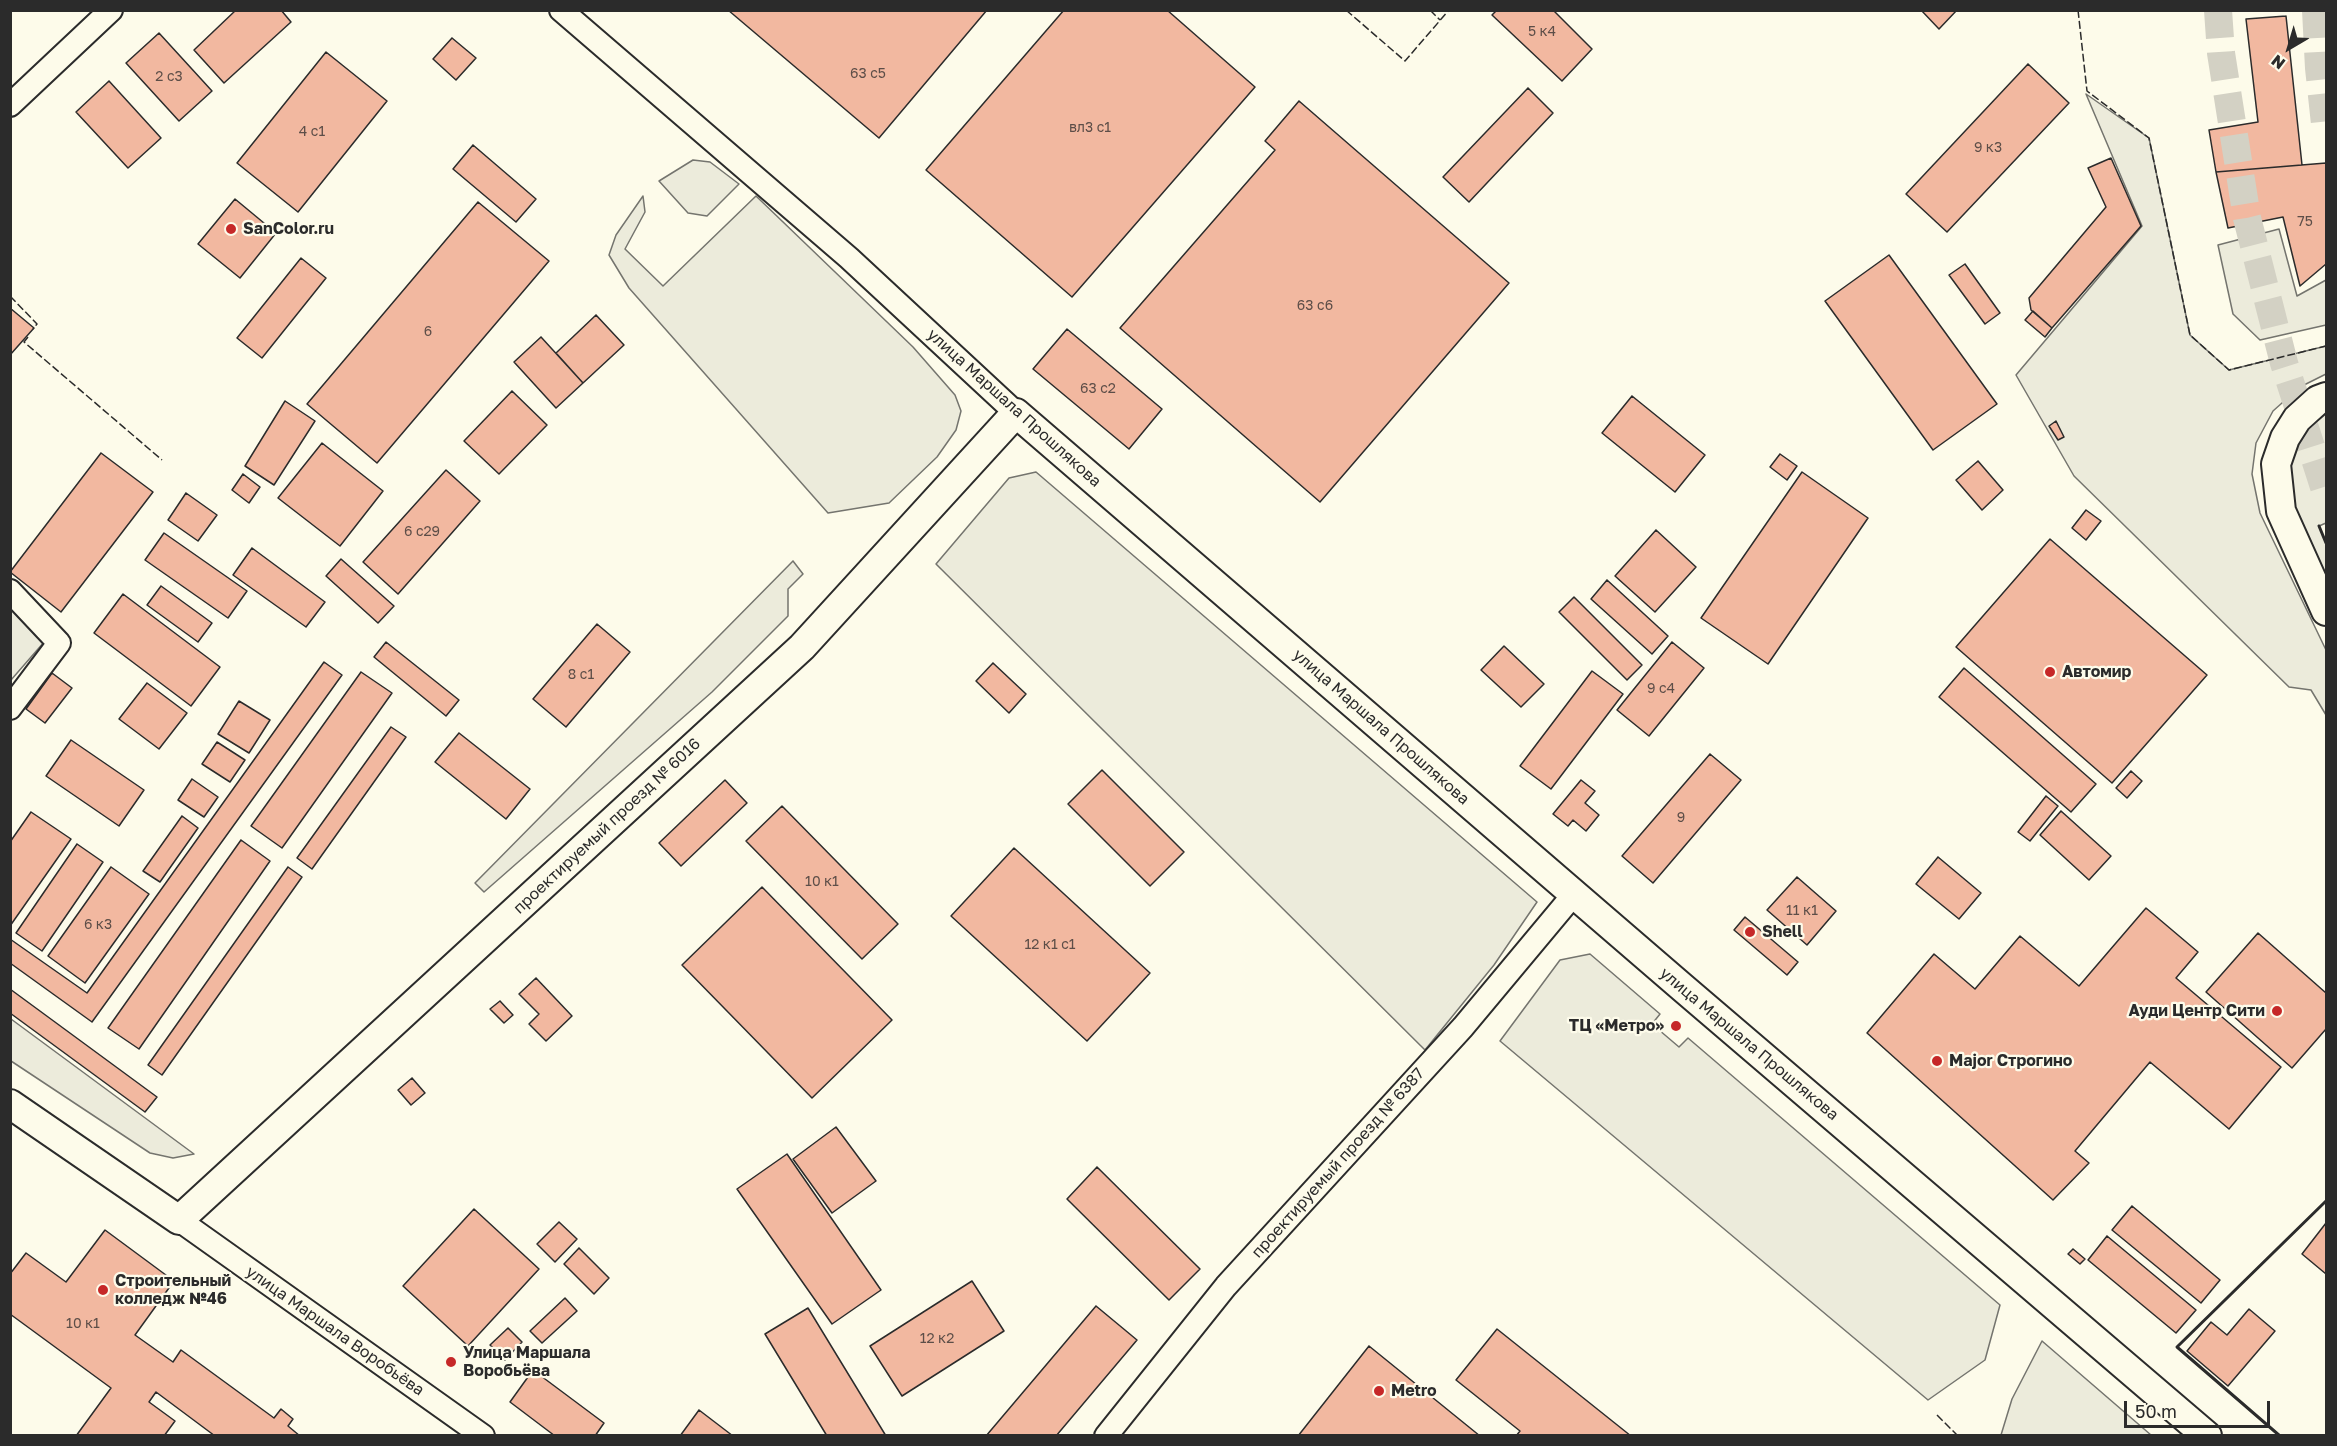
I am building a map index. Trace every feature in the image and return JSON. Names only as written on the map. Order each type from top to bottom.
[{"type":"main road","points":[[2326,397],[2318,400],[2297,418],[2285,438],[2276,464],[2281,511],[2326,611]]},
{"type":"main road","name":"проектируемый проезд № 6016","points":[[178,1220],[802,647],[1016,413]]},
{"type":"main road","name":"улица Маршала Прошлякова","points":[[1016,413],[2207,1436]]},
{"type":"main road","name":"улица Маршала Воробьёва","points":[[10,1104],[178,1220]]},
{"type":"street","points":[[10,105],[111,10]]},
{"type":"street","name":"улица Маршала Прошлякова","points":[[561,10],[849,258],[1016,413]]},
{"type":"street","points":[[10,591],[59,643],[10,708]]},
{"type":"street","name":"проектируемый проезд № 6387","points":[[1106,1436],[1226,1286],[1463,1027],[1574,894]]},
{"type":"street","name":"улица Маршала Воробьёва","points":[[178,1220],[483,1436]]},
{"type":"shaded area","points":[[2086,94],[2149,138],[2190,335],[2229,370],[2326,346],[2326,374],[2300,387],[2273,411],[2256,443],[2252,474],[2260,513],[2326,650],[2326,715],[2311,690],[2289,687],[2074,476],[2016,375],[2142,226]]},
{"type":"shaded area","points":[[693,160],[710,162],[739,184],[707,216],[688,213],[659,181]]},
{"type":"shaded area","points":[[643,196],[645,212],[625,249],[663,286],[756,196],[913,347],[955,395],[961,411],[956,430],[937,457],[889,503],[828,513],[629,288],[609,255],[616,235]]},
{"type":"shaded area","points":[[2279,229],[2297,296],[2326,280],[2326,325],[2260,340],[2233,314],[2218,245]]},
{"type":"shaded area","points":[[2326,414],[2326,523],[2319,526],[2326,543],[2326,587],[2291,507],[2288,470],[2295,445],[2306,430]]},
{"type":"shaded area","points":[[1036,472],[1537,902],[1494,965],[1425,1050],[936,564],[1009,478]]},
{"type":"shaded area","points":[[793,561],[803,574],[788,589],[788,616],[712,692],[484,892],[475,883]]},
{"type":"shaded area","points":[[11,604],[45,641],[11,680]]},
{"type":"shaded area","points":[[1590,954],[1660,1014],[1652,1024],[1679,1047],[1688,1038],[2000,1305],[1985,1360],[1928,1400],[1500,1041],[1560,960]]},
{"type":"shaded area","points":[[11,1019],[194,1154],[173,1158],[150,1153],[11,1061]]},
{"type":"shaded area","points":[[2042,1341],[2151,1435],[2001,1435],[2012,1399]]},
{"type":"building","points":[[236,10],[281,10],[291,22],[224,83],[194,50]]},
{"type":"building","points":[[728,10],[987,10],[879,138]]},
{"type":"building","points":[[1064,10],[1167,10],[1255,87],[1072,297],[926,170]]},
{"type":"building","points":[[1497,10],[1553,10],[1592,49],[1562,81],[1492,15]]},
{"type":"building","points":[[1921,10],[1957,10],[1939,29]]},
{"type":"building","points":[[2286,16],[2302,165],[2216,172],[2209,130],[2258,122],[2246,19]]},
{"type":"building","points":[[159,33],[212,91],[179,121],[126,63]]},
{"type":"building","points":[[452,38],[476,58],[456,80],[433,59]]},
{"type":"building","points":[[326,52],[387,101],[298,212],[237,163]]},
{"type":"building","points":[[2028,64],[2069,103],[1947,232],[1906,194]]},
{"type":"building","points":[[109,81],[161,138],[128,168],[76,112]]},
{"type":"building","points":[[1528,88],[1553,113],[1469,202],[1443,177]]},
{"type":"building","points":[[1299,101],[1509,283],[1320,502],[1120,328],[1275,150],[1265,141]]},
{"type":"building","points":[[473,145],[536,199],[516,222],[453,169]]},
{"type":"building","points":[[2111,158],[2141,226],[2052,328],[2031,310],[2029,298],[2106,207],[2088,168]]},
{"type":"building","points":[[2326,163],[2326,264],[2300,286],[2283,217],[2228,228],[2216,172]]},
{"type":"building","points":[[235,199],[276,233],[240,278],[198,244]]},
{"type":"building","points":[[478,202],[549,261],[377,463],[307,404]]},
{"type":"building","points":[[1889,255],[1997,404],[1933,450],[1825,301]]},
{"type":"building","points":[[301,258],[326,278],[262,358],[237,338]]},
{"type":"building","points":[[1965,264],[2000,313],[1985,324],[1949,275]]},
{"type":"building","points":[[10,308],[34,328],[10,355]]},
{"type":"building","points":[[2033,311],[2052,328],[2045,337],[2025,320]]},
{"type":"building","points":[[596,315],[624,345],[583,383],[556,353]]},
{"type":"building","points":[[1067,329],[1162,409],[1129,449],[1033,369]]},
{"type":"building","points":[[541,337],[583,383],[556,408],[514,362]]},
{"type":"building","points":[[512,391],[547,425],[499,474],[464,441]]},
{"type":"building","points":[[1632,396],[1705,455],[1675,492],[1602,433]]},
{"type":"building","points":[[285,401],[315,421],[274,485],[245,466]]},
{"type":"building","points":[[2056,421],[2064,437],[2058,440],[2049,426]]},
{"type":"building","points":[[322,443],[383,491],[340,546],[278,498]]},
{"type":"building","points":[[101,453],[153,492],[61,612],[10,572]]},
{"type":"building","points":[[1780,454],[1797,466],[1787,480],[1770,467]]},
{"type":"building","points":[[1978,461],[2003,490],[1982,510],[1956,480]]},
{"type":"building","points":[[446,470],[480,501],[398,594],[363,562]]},
{"type":"building","points":[[1802,472],[1868,518],[1768,664],[1701,618]]},
{"type":"building","points":[[243,474],[260,487],[249,503],[232,490]]},
{"type":"building","points":[[186,493],[217,515],[198,541],[168,520]]},
{"type":"building","points":[[2086,510],[2101,521],[2086,540],[2072,528]]},
{"type":"building","points":[[1656,530],[1696,567],[1655,612],[1615,576]]},
{"type":"building","points":[[164,533],[247,591],[228,618],[145,560]]},
{"type":"building","points":[[2050,539],[2207,675],[2112,783],[1956,647]]},
{"type":"building","points":[[252,548],[325,602],[306,627],[233,575]]},
{"type":"building","points":[[341,559],[394,606],[378,623],[326,576]]},
{"type":"building","points":[[1607,580],[1668,636],[1652,654],[1591,599]]},
{"type":"building","points":[[161,586],[212,623],[198,642],[147,605]]},
{"type":"building","points":[[123,594],[220,667],[191,706],[94,633]]},
{"type":"building","points":[[1574,597],[1642,665],[1627,680],[1559,612]]},
{"type":"building","points":[[597,624],[630,652],[566,727],[533,699]]},
{"type":"building","points":[[386,642],[459,700],[446,716],[374,657]]},
{"type":"building","points":[[1672,642],[1704,668],[1649,736],[1617,710]]},
{"type":"building","points":[[1504,646],[1544,684],[1521,707],[1481,670]]},
{"type":"building","points":[[324,662],[342,675],[92,1022],[10,963],[10,939],[87,993]]},
{"type":"building","points":[[993,663],[1026,694],[1009,713],[976,681]]},
{"type":"building","points":[[1964,668],[2096,784],[2071,812],[1939,697]]},
{"type":"building","points":[[1592,671],[1623,694],[1551,789],[1520,766]]},
{"type":"building","points":[[361,672],[392,693],[282,848],[251,826]]},
{"type":"building","points":[[52,673],[72,688],[45,723],[26,709]]},
{"type":"building","points":[[147,683],[187,713],[159,749],[119,719]]},
{"type":"building","points":[[239,701],[270,720],[249,753],[218,734]]},
{"type":"building","points":[[391,727],[406,737],[312,869],[297,858]]},
{"type":"building","points":[[459,733],[530,789],[506,819],[435,762]]},
{"type":"building","points":[[71,740],[144,790],[119,826],[46,776]]},
{"type":"building","points":[[217,742],[245,760],[230,782],[202,764]]},
{"type":"building","points":[[1710,754],[1741,780],[1653,883],[1622,856]]},
{"type":"building","points":[[1102,770],[1184,852],[1150,886],[1068,804]]},
{"type":"building","points":[[2131,771],[2142,781],[2127,798],[2116,788]]},
{"type":"building","points":[[192,779],[218,797],[204,817],[178,800]]},
{"type":"building","points":[[725,780],[747,803],[681,866],[659,843]]},
{"type":"building","points":[[1581,780],[1595,791],[1585,803],[1599,815],[1586,831],[1573,820],[1568,826],[1553,814]]},
{"type":"building","points":[[2046,796],[2058,806],[2030,841],[2018,832]]},
{"type":"building","points":[[782,806],[898,924],[862,959],[746,841]]},
{"type":"building","points":[[2061,811],[2111,856],[2089,880],[2040,835]]},
{"type":"building","points":[[31,812],[71,839],[10,926],[10,842]]},
{"type":"building","points":[[182,816],[198,828],[160,882],[143,871]]},
{"type":"building","points":[[241,840],[270,861],[139,1049],[108,1028]]},
{"type":"building","points":[[77,844],[103,862],[42,951],[16,933]]},
{"type":"building","points":[[1014,848],[1150,973],[1087,1041],[951,916]]},
{"type":"building","points":[[1938,857],[1981,893],[1959,919],[1916,884]]},
{"type":"building","points":[[111,867],[149,894],[85,983],[48,956]]},
{"type":"building","points":[[288,867],[302,877],[162,1075],[148,1065]]},
{"type":"building","points":[[1797,877],[1836,911],[1807,945],[1767,910]]},
{"type":"building","points":[[762,887],[892,1020],[812,1098],[682,965]]},
{"type":"building","points":[[2146,908],[2198,952],[2176,978],[2281,1067],[2229,1129],[2150,1062],[2075,1151],[2089,1163],[2053,1200],[1867,1033],[1934,954],[1975,989],[2020,936],[2079,986]]},
{"type":"building","points":[[1745,917],[1798,962],[1787,975],[1734,930]]},
{"type":"building","name":"Ауди Центр Сити","points":[[2258,933],[2326,993],[2326,1029],[2292,1068],[2206,992]]},
{"type":"building","points":[[536,978],[572,1016],[546,1041],[529,1024],[539,1014],[519,994]]},
{"type":"building","points":[[10,989],[157,1097],[145,1112],[10,1013]]},
{"type":"building","points":[[500,1001],[513,1015],[504,1023],[490,1009]]},
{"type":"building","points":[[412,1078],[425,1093],[411,1105],[398,1090]]},
{"type":"building","points":[[836,1127],[876,1181],[832,1213],[793,1159]]},
{"type":"building","points":[[787,1154],[881,1290],[832,1324],[737,1189]]},
{"type":"building","points":[[1097,1167],[1200,1269],[1169,1300],[1067,1199]]},
{"type":"building","points":[[2132,1206],[2220,1280],[2201,1303],[2112,1230]]},
{"type":"building","points":[[474,1209],[539,1269],[468,1346],[403,1286]]},
{"type":"building","points":[[559,1222],[577,1239],[555,1262],[537,1244]]},
{"type":"building","points":[[2326,1223],[2326,1274],[2302,1254]]},
{"type":"building","points":[[105,1230],[174,1281],[135,1335],[173,1362],[181,1350],[274,1418],[281,1409],[293,1419],[288,1426],[300,1436],[215,1436],[156,1392],[149,1402],[175,1421],[164,1436],[76,1436],[111,1388],[10,1314],[10,1274],[26,1253],[66,1282]]},
{"type":"building","points":[[2107,1236],[2196,1310],[2176,1333],[2088,1260]]},
{"type":"building","points":[[579,1248],[609,1278],[594,1294],[564,1264]]},
{"type":"building","points":[[2073,1249],[2085,1259],[2080,1264],[2068,1254]]},
{"type":"building","points":[[972,1281],[1004,1331],[902,1396],[870,1346]]},
{"type":"building","points":[[565,1298],[577,1311],[542,1343],[530,1331]]},
{"type":"building","points":[[1096,1306],[1137,1340],[1056,1436],[986,1436]]},
{"type":"building","points":[[808,1308],[886,1436],[827,1436],[765,1334]]},
{"type":"building","points":[[2249,1309],[2275,1331],[2228,1386],[2187,1351],[2211,1322],[2227,1335]]},
{"type":"building","points":[[508,1328],[522,1342],[505,1360],[490,1345]]},
{"type":"building","points":[[1497,1329],[1631,1436],[1516,1436],[1520,1431],[1456,1380]]},
{"type":"building","name":"Metro","points":[[1369,1346],[1480,1436],[1298,1436]]},
{"type":"building","points":[[533,1370],[604,1423],[595,1436],[555,1436],[510,1402]]},
{"type":"building","points":[[699,1410],[733,1436],[680,1436]]},
{"type":"tunnel","points":[[2218,10],[2221,53],[2247,218],[2284,363],[2326,493]]},
{"type":"tunnel","points":[[2316,10],[2326,133]]},
{"type":"fence","points":[[1346,10],[1405,61],[1449,10]]},
{"type":"fence","points":[[1430,10],[1440,20]]},
{"type":"fence","points":[[2078,10],[2087,91],[2149,138],[2190,335],[2229,370],[2326,346]]},
{"type":"fence","points":[[10,296],[37,324],[33,329]]},
{"type":"fence","points":[[28,337],[24,342],[162,460]]},
{"type":"fence","points":[[1937,1415],[1958,1436]]},
{"type":"wall","points":[[2319,526],[2326,543]]},
{"type":"wall","points":[[2280,1436],[2177,1347],[2326,1201]]},
{"type":"place","name":"SanColor.ru","points":[[231,229]]},
{"type":"place","name":"Автомир","points":[[2050,672]]},
{"type":"place","name":"Shell","points":[[1750,932]]},
{"type":"place","name":"Ауди Центр Сити","points":[[2277,1011]]},
{"type":"place","name":"ТЦ «Метро»","points":[[1676,1026]]},
{"type":"place","name":"Major Строгино","points":[[1937,1061]]},
{"type":"place","name":"Строительный колледж №46","points":[[103,1290]]},
{"type":"place","name":"Улица Маршала Воробьёва","points":[[451,1362]]},
{"type":"place","name":"Metro","points":[[1379,1391]]}]
